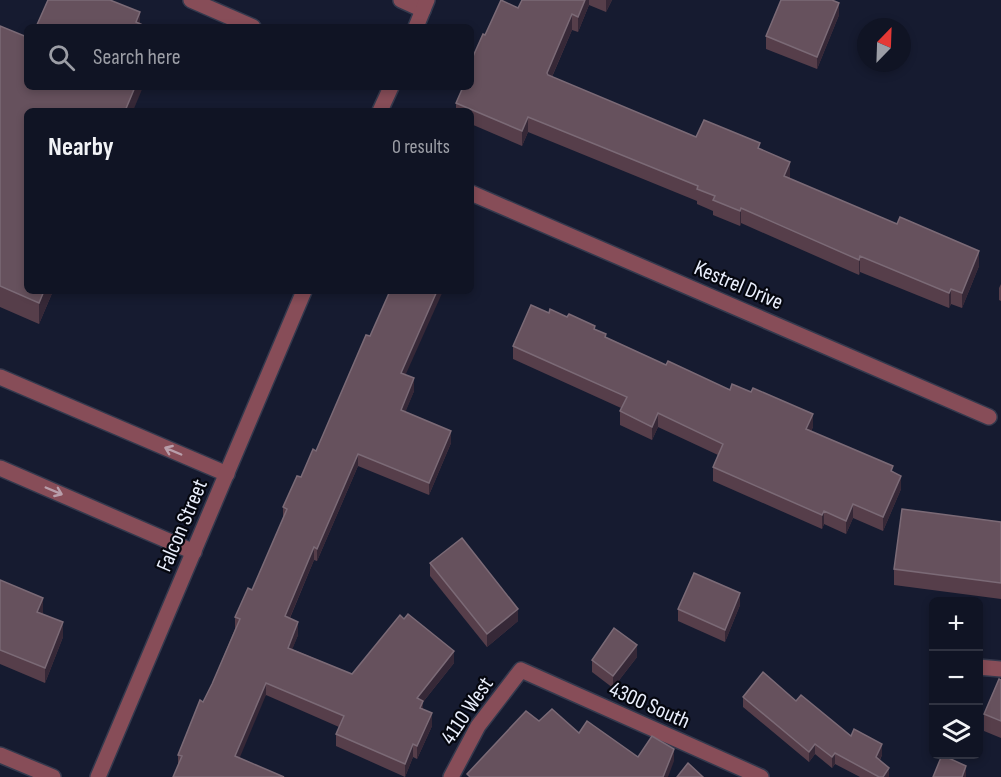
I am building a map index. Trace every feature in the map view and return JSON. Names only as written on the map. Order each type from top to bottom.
[{"type":"street","points":[[191,0],[246,24]]},
{"type":"street","points":[[401,0],[425,5],[417,24]]},
{"type":"street","points":[[381,108],[389,90]]},
{"type":"street","name":"Kestrel Drive","points":[[474,194],[988,417]]},
{"type":"street","name":"Falcon Street","points":[[98,777],[303,294]]},
{"type":"street","points":[[0,377],[227,474]]},
{"type":"street","points":[[0,468],[194,552]]},
{"type":"street","points":[[983,667],[1001,669]]},
{"type":"street","name":"4110 West","points":[[451,777],[478,726],[521,670]]},
{"type":"street","name":"4300 South","points":[[521,670],[761,777]]},
{"type":"street","points":[[0,754],[53,777]]},
{"type":"building","points":[[48,0],[110,0],[140,12],[136,22],[140,24],[37,24]]},
{"type":"building","points":[[501,0],[518,8],[522,0],[585,0],[578,17],[572,14],[548,75],[696,137],[704,120],[760,143],[758,148],[790,162],[784,176],[897,224],[900,217],[979,251],[962,293],[951,289],[949,293],[860,256],[859,260],[741,208],[740,211],[713,200],[715,196],[697,189],[698,186],[528,117],[522,131],[474,111],[474,108],[456,103],[462,90],[474,90],[474,54],[483,34],[485,35]]},
{"type":"building","points":[[781,0],[832,0],[839,3],[817,57],[766,36]]},
{"type":"building","points":[[0,26],[24,36],[24,90],[134,90],[126,108],[24,108],[24,294],[43,294],[39,303],[0,286]]},
{"type":"building","points":[[389,294],[436,294],[401,373],[414,378],[401,410],[451,431],[429,483],[358,454],[317,549],[314,547],[285,616],[298,622],[288,648],[352,674],[400,615],[404,619],[408,614],[454,651],[417,698],[423,701],[420,708],[432,713],[417,746],[413,744],[405,764],[336,734],[344,716],[266,683],[235,756],[284,777],[173,777],[182,756],[178,755],[200,700],[203,702],[212,684],[240,619],[235,617],[248,588],[252,590],[287,509],[283,507],[297,476],[301,477],[313,449],[316,451],[366,335],[370,336]]},
{"type":"building","points":[[531,305],[549,313],[550,309],[567,317],[569,314],[595,326],[594,329],[606,334],[605,337],[666,365],[668,361],[730,390],[732,384],[751,392],[753,388],[813,414],[806,429],[893,466],[891,471],[901,476],[883,517],[853,504],[846,521],[824,511],[822,515],[713,467],[723,444],[658,413],[652,427],[620,411],[627,397],[513,346]]},
{"type":"building","points":[[902,509],[1001,522],[1001,583],[894,569]]},
{"type":"building","points":[[462,538],[518,609],[487,634],[430,563]]},
{"type":"building","points":[[694,573],[740,593],[725,630],[678,609]]},
{"type":"building","points":[[0,580],[43,598],[37,612],[63,622],[45,668],[0,650]]},
{"type":"building","points":[[614,628],[637,645],[613,676],[592,660]]},
{"type":"building","points":[[763,672],[796,701],[801,695],[851,736],[854,729],[882,744],[876,757],[889,768],[883,777],[835,753],[832,757],[815,744],[809,752],[743,697]]},
{"type":"building","points":[[999,679],[1001,680],[1001,721],[984,714]]},
{"type":"building","points":[[552,709],[579,733],[587,721],[638,757],[652,736],[674,749],[663,777],[470,777],[467,774],[526,711],[539,721]]},
{"type":"building","points":[[940,759],[951,759],[966,766],[962,777],[933,777]]},
{"type":"building","points":[[688,763],[703,777],[677,777]]}]
